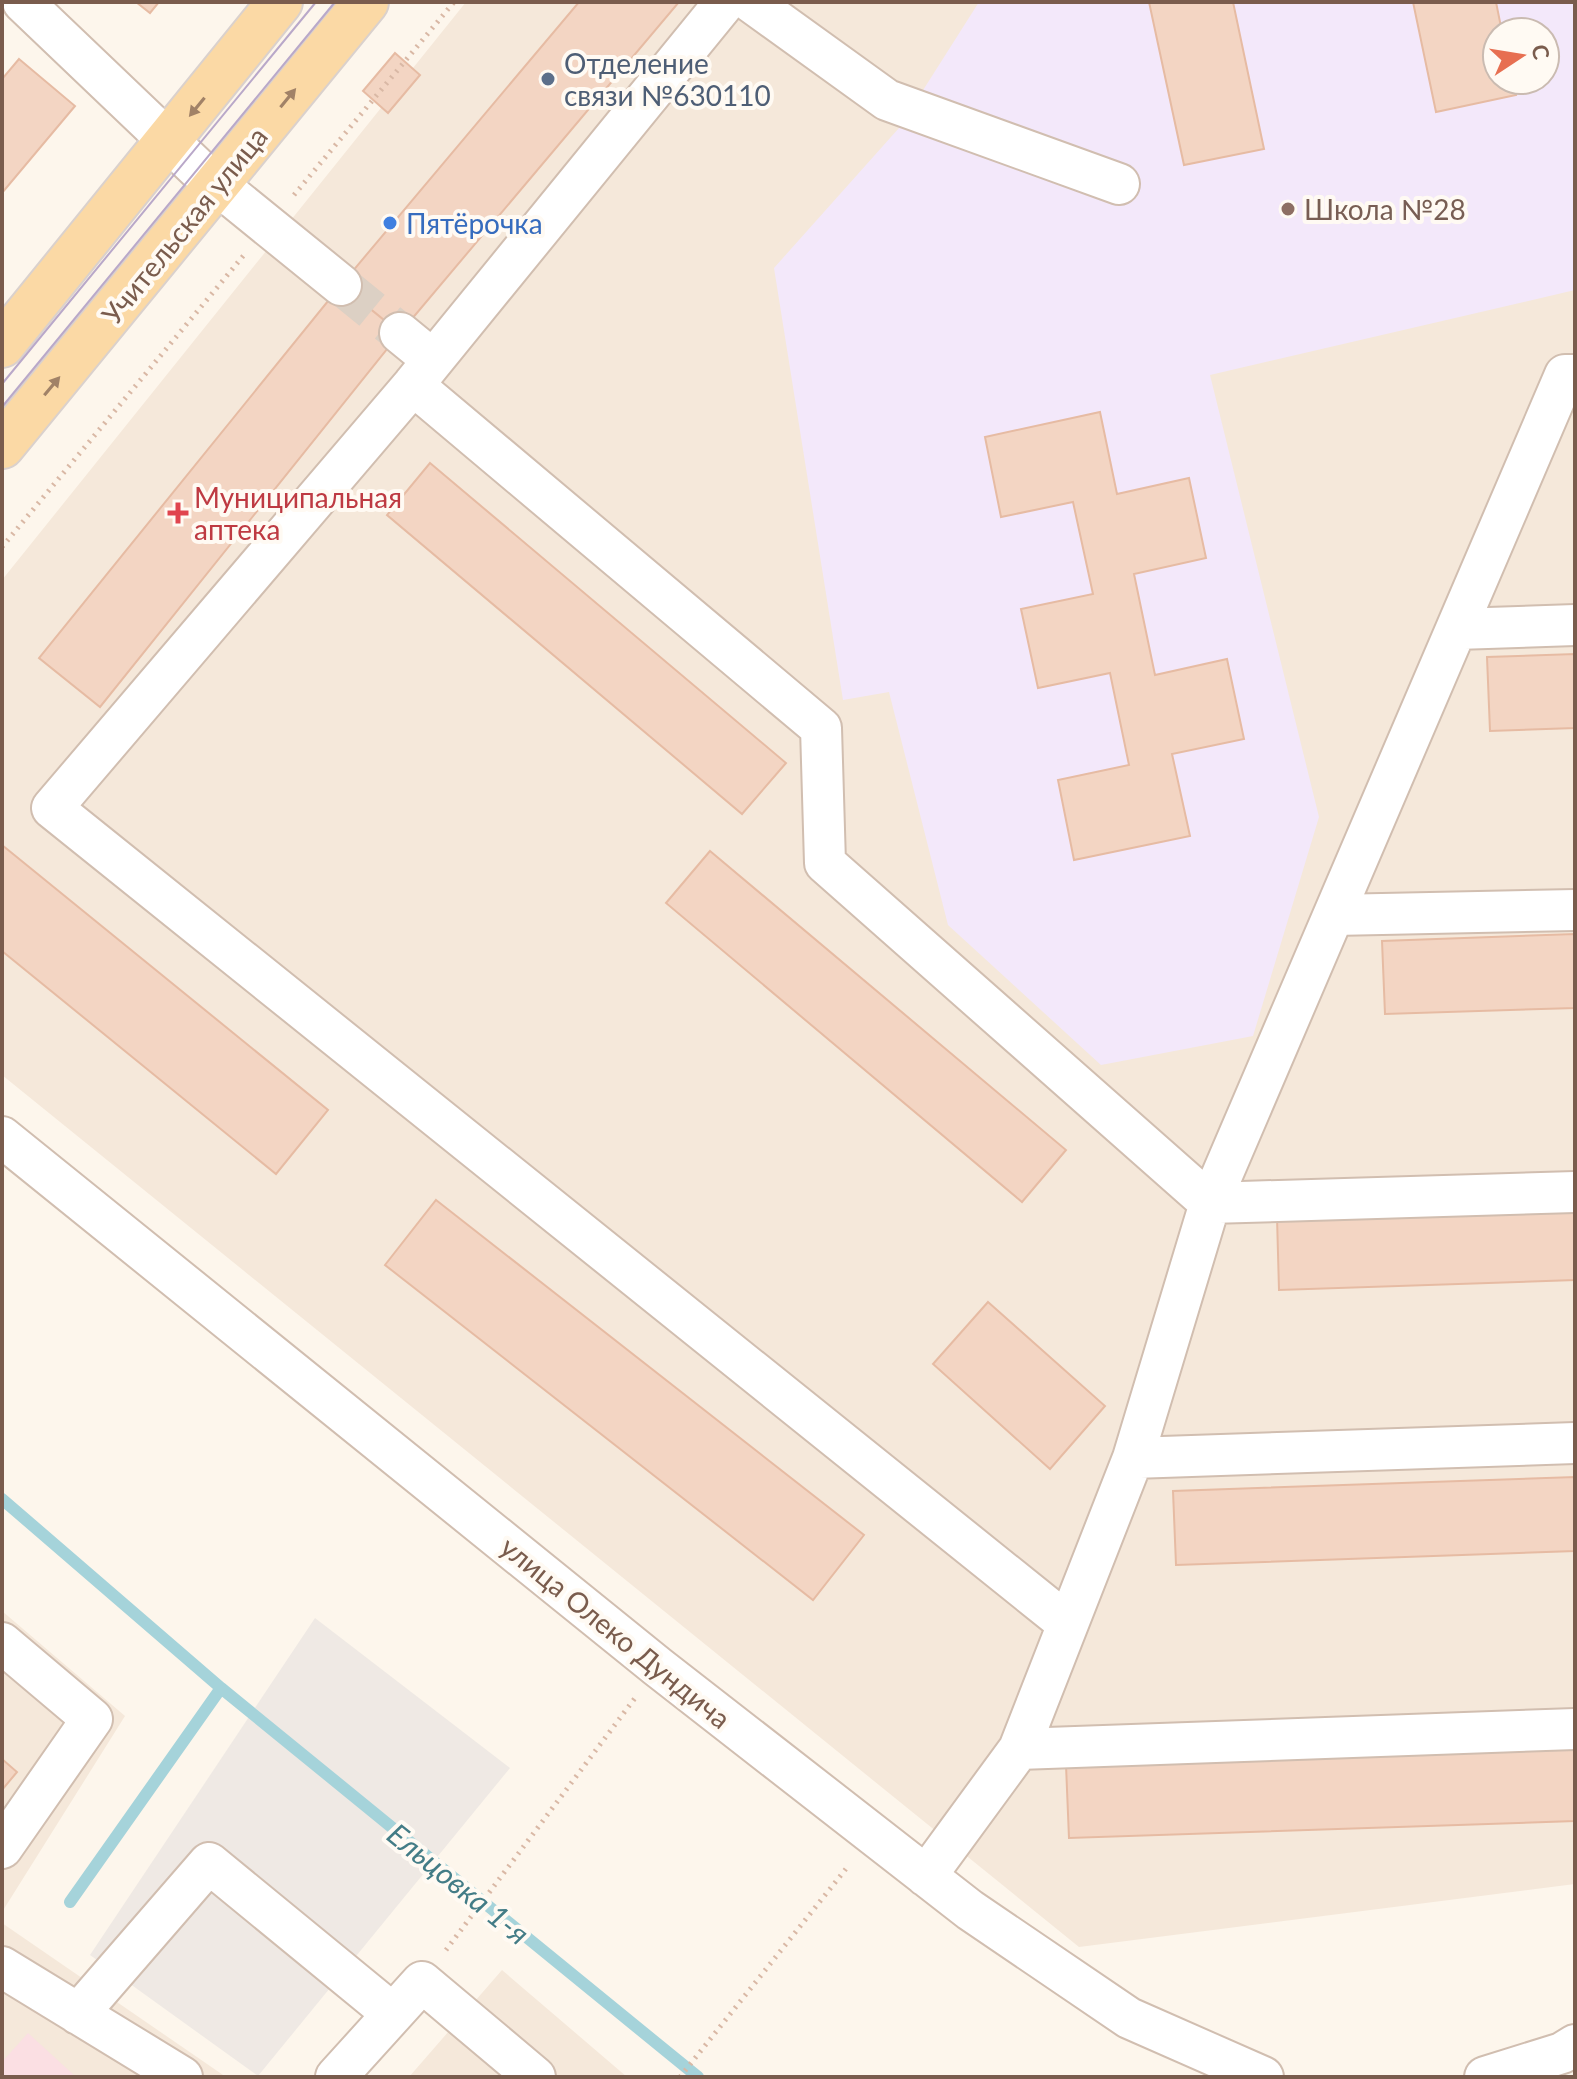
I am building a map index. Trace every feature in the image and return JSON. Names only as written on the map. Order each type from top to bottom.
[{"type":"main road","points":[[2,345],[280,2]]},
{"type":"main road","name":"Учительская улица","points":[[2,446],[366,2]]},
{"type":"street","points":[[23,2],[217,186],[341,285]]},
{"type":"street","points":[[725,2],[423,372],[52,808],[1068,1624]]},
{"type":"street","points":[[751,2],[887,100],[1119,184]]},
{"type":"street","points":[[400,333],[423,372],[821,728],[825,863],[1210,1203],[1575,1192]]},
{"type":"street","points":[[926,1876],[1019,1749],[1133,1458],[1210,1203],[1565,375],[1575,375]]},
{"type":"street","points":[[1457,629],[1575,625]]},
{"type":"street","points":[[1334,915],[1575,910]]},
{"type":"street","name":"улица Олеко Дундича","points":[[2,1137],[658,1667],[926,1876],[1129,2018],[1263,2077]]},
{"type":"street","points":[[1133,1458],[1575,1443]]},
{"type":"street","points":[[2,1643],[92,1719],[2,1848]]},
{"type":"street","points":[[1019,1749],[1575,1729]]},
{"type":"street","points":[[78,2014],[209,1863],[393,2014]]},
{"type":"street","points":[[2,1967],[182,2077]]},
{"type":"street","points":[[336,2077],[422,1982],[535,2077]]},
{"type":"street","points":[[1485,2077],[1562,2053],[1575,2045]]},
{"type":"path","points":[[293,196],[454,2]]},
{"type":"path","points":[[2,547],[253,244]]},
{"type":"path","points":[[466,1924],[658,1667]]},
{"type":"path","points":[[680,2077],[873,1835]]},
{"type":"shaded area","points":[[466,2],[1575,2],[1575,1884],[1079,1947],[2,1075],[2,580]]},
{"type":"shaded area","points":[[979,2],[1575,2],[1575,290],[1210,375],[1319,817],[1253,1036],[1101,1065],[948,925],[889,692],[843,700],[774,268],[899,128]]},
{"type":"shaded area","points":[[2,1611],[125,1716],[2,1912]]},
{"type":"shaded area","points":[[315,1618],[510,1768],[258,2076],[90,1955]]},
{"type":"shaded area","points":[[2,1923],[226,2077],[2,2077]]},
{"type":"shaded area","points":[[502,1970],[627,2077],[409,2077]]},
{"type":"shaded area","points":[[28,2033],[76,2077],[2,2077],[2,2062]]},
{"type":"building","points":[[136,2],[159,2],[150,13]]},
{"type":"building","points":[[579,2],[679,2],[400,333],[341,285]]},
{"type":"building","points":[[1149,2],[1233,2],[1264,149],[1184,165]]},
{"type":"building","points":[[1413,2],[1496,2],[1499,16],[1481,16],[1481,96],[1511,96],[1436,112]]},
{"type":"building","points":[[395,53],[420,75],[388,113],[363,91]]},
{"type":"building","points":[[19,59],[75,106],[2,193],[2,79]]},
{"type":"building","points":[[341,285],[400,333],[100,707],[39,658]]},
{"type":"building","points":[[1100,412],[1117,494],[1189,478],[1206,558],[1134,574],[1155,675],[1227,659],[1244,739],[1172,754],[1190,836],[1074,860],[1058,780],[1129,765],[1110,673],[1038,688],[1021,609],[1093,594],[1073,502],[1001,517],[985,437]]},
{"type":"building","points":[[430,463],[786,763],[742,814],[387,515]]},
{"type":"building","points":[[1575,654],[1575,728],[1490,731],[1487,657]]},
{"type":"building","points":[[2,845],[328,1110],[276,1174],[2,951]]},
{"type":"building","points":[[710,851],[1066,1150],[1022,1202],[666,903]]},
{"type":"building","points":[[1575,934],[1575,1008],[1385,1014],[1382,941]]},
{"type":"building","points":[[436,1200],[864,1535],[813,1600],[385,1265]]},
{"type":"building","points":[[1575,1206],[1575,1280],[1279,1290],[1277,1217]]},
{"type":"building","points":[[988,1302],[1105,1406],[1050,1469],[933,1364]]},
{"type":"building","points":[[1575,1477],[1575,1551],[1176,1565],[1173,1491]]},
{"type":"building","points":[[1575,1747],[1575,1821],[1069,1838],[1066,1765]]},
{"type":"building","points":[[2,1759],[17,1772],[2,1790]]},
{"type":"waterway","name":"Ельцовка 1-я","points":[[2,1499],[221,1688],[70,1902]]},
{"type":"waterway","name":"Ельцовка 1-я","points":[[221,1688],[698,2077]]},
{"type":"tunnel","points":[[341,285],[400,333]]},
{"type":"tram line","points":[[2,384],[316,2]]},
{"type":"tram line","points":[[2,407],[335,2]]},
{"type":"place","name":"Отделение связи №630110","points":[[548,79]]},
{"type":"place","name":"Школа №28","points":[[1288,209]]},
{"type":"place","name":"Пятёрочка","points":[[390,223]]},
{"type":"place","name":"Муниципальная аптека","points":[[178,513]]}]
